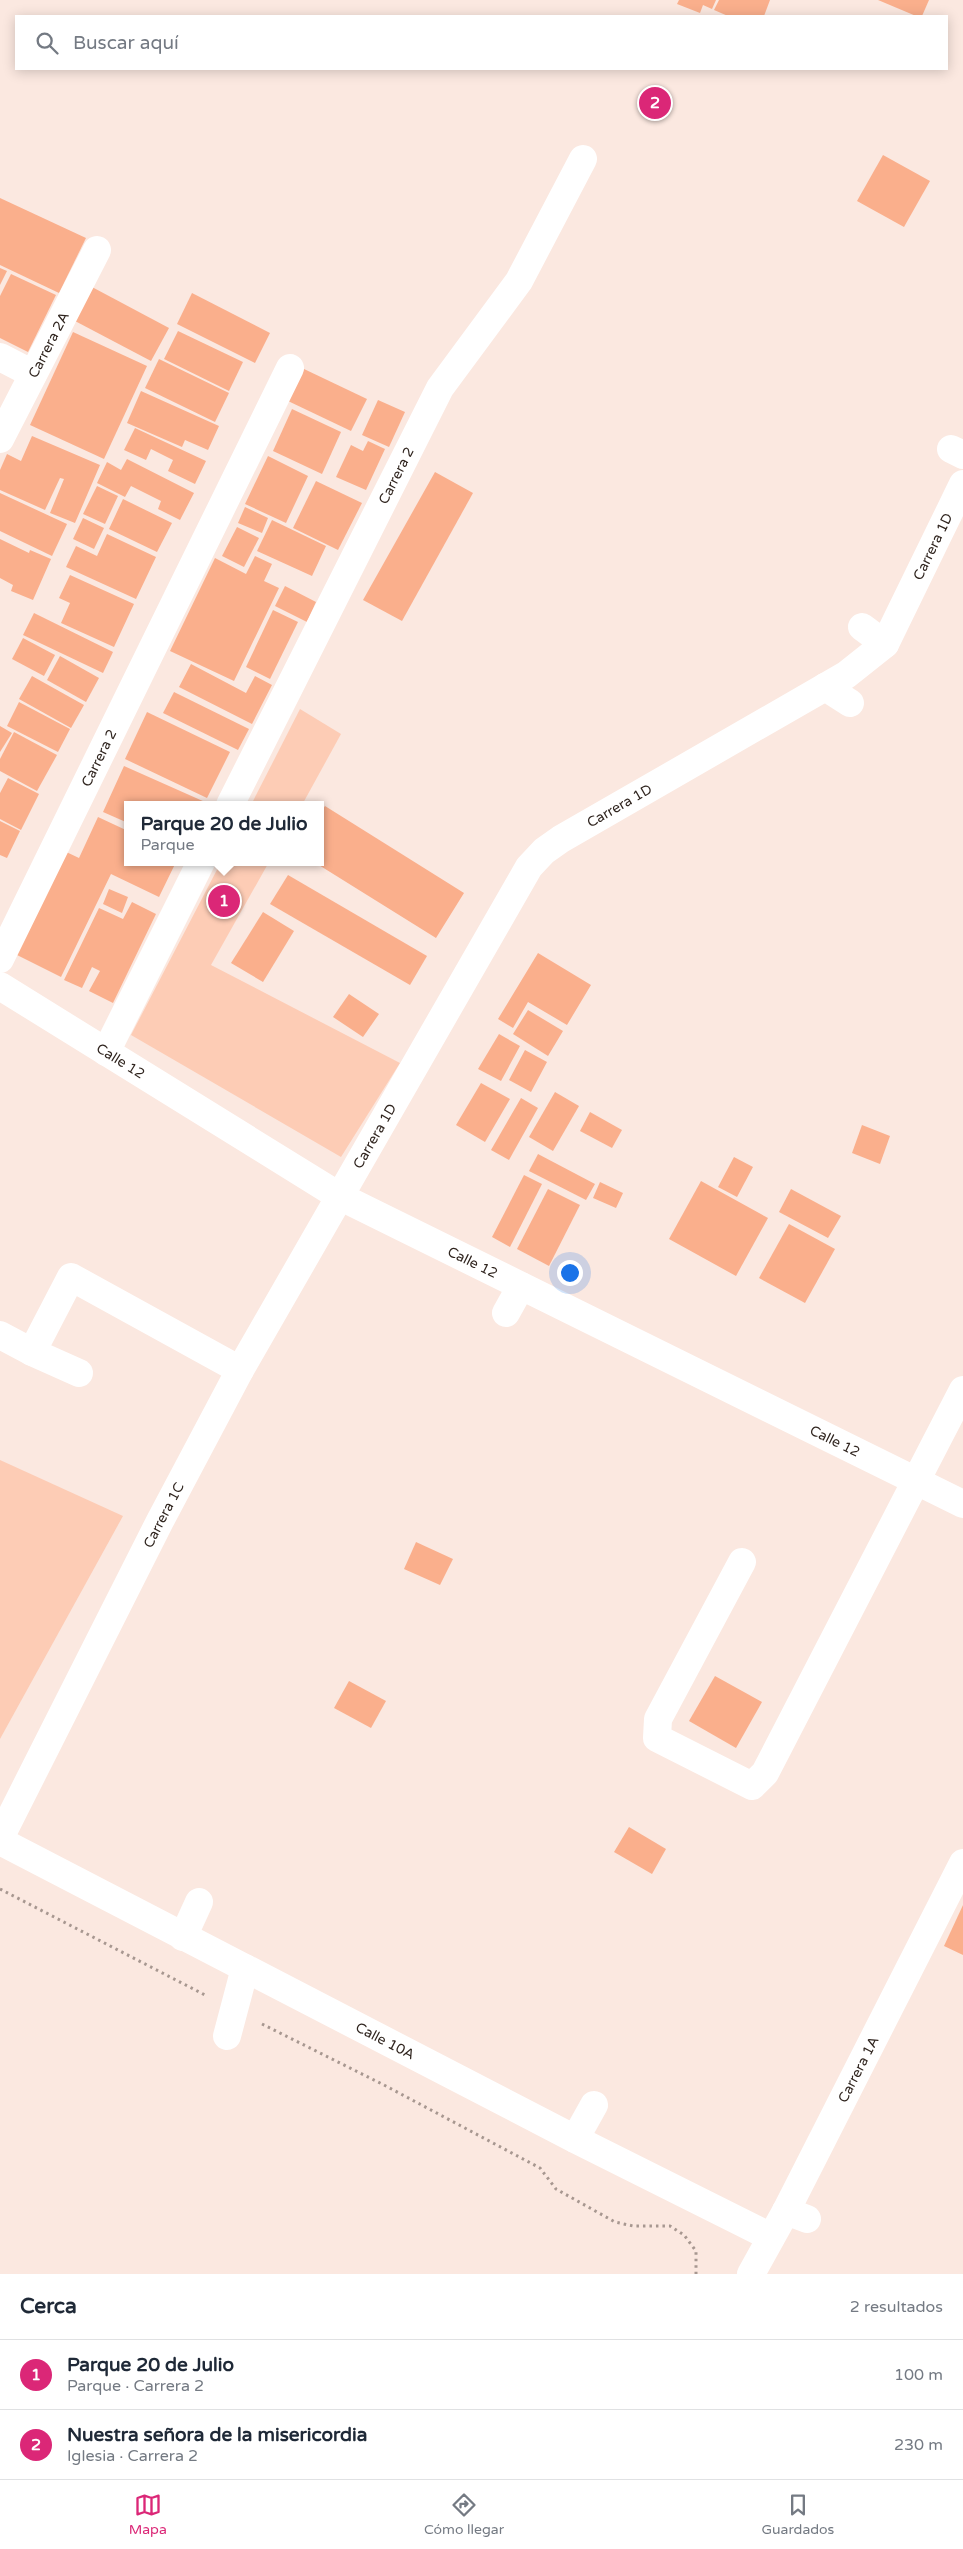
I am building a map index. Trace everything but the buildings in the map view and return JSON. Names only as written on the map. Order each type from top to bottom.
[{"type":"street","name":"Carrera 2","points":[[232,801],[440,388],[519,281],[583,159]]},
{"type":"street","name":"Carrera 2A","points":[[0,439],[97,250]]},
{"type":"street","points":[[0,357],[34,374]]},
{"type":"street","name":"Carrera 2","points":[[0,959],[290,368]]},
{"type":"street","name":"Carrera 1D","points":[[339,1196],[529,867],[544,851],[561,839],[846,675],[885,644],[957,512],[963,484]]},
{"type":"street","points":[[862,627],[885,644]]},
{"type":"street","points":[[825,687],[850,703]]},
{"type":"street","points":[[106,1052],[200,866]]},
{"type":"street","name":"Calle 12","points":[[0,986],[339,1196],[963,1504]]},
{"type":"street","name":"Carrera 1C","points":[[0,1840],[160,1521],[240,1370],[339,1196]]},
{"type":"street","points":[[32,1352],[72,1277],[212,1352],[240,1370]]},
{"type":"street","points":[[506,1313],[521,1286]]},
{"type":"street","points":[[0,1335],[79,1373]]},
{"type":"street","points":[[742,1562],[658,1719],[657,1738],[752,1786],[765,1773],[963,1390]]},
{"type":"street","name":"Calle 10A","points":[[0,1840],[183,1937],[575,2139],[771,2237]]},
{"type":"street","name":"Carrera 1A","points":[[751,2274],[771,2237],[796,2215],[963,1863]]},
{"type":"street","points":[[183,1937],[199,1902]]},
{"type":"street","points":[[227,2036],[245,1968]]},
{"type":"street","points":[[575,2139],[594,2105]]},
{"type":"path","points":[[0,1889],[384,2085],[540,2168],[556,2189],[615,2222],[633,2226],[670,2226],[684,2235],[696,2252],[696,2274]]},
{"type":"shaded area","points":[[300,709],[341,734],[304,801],[253,801]]},
{"type":"shaded area","points":[[219,866],[267,866],[211,965],[400,1063],[341,1157],[131,1035]]},
{"type":"shaded area","points":[[0,1460],[123,1516],[0,1739]]},
{"type":"place","name":"Nuestra señora de la misericordia","points":[[655,103]]},
{"type":"place","name":"Parque 20 de Julio","points":[[224,901]]}]
